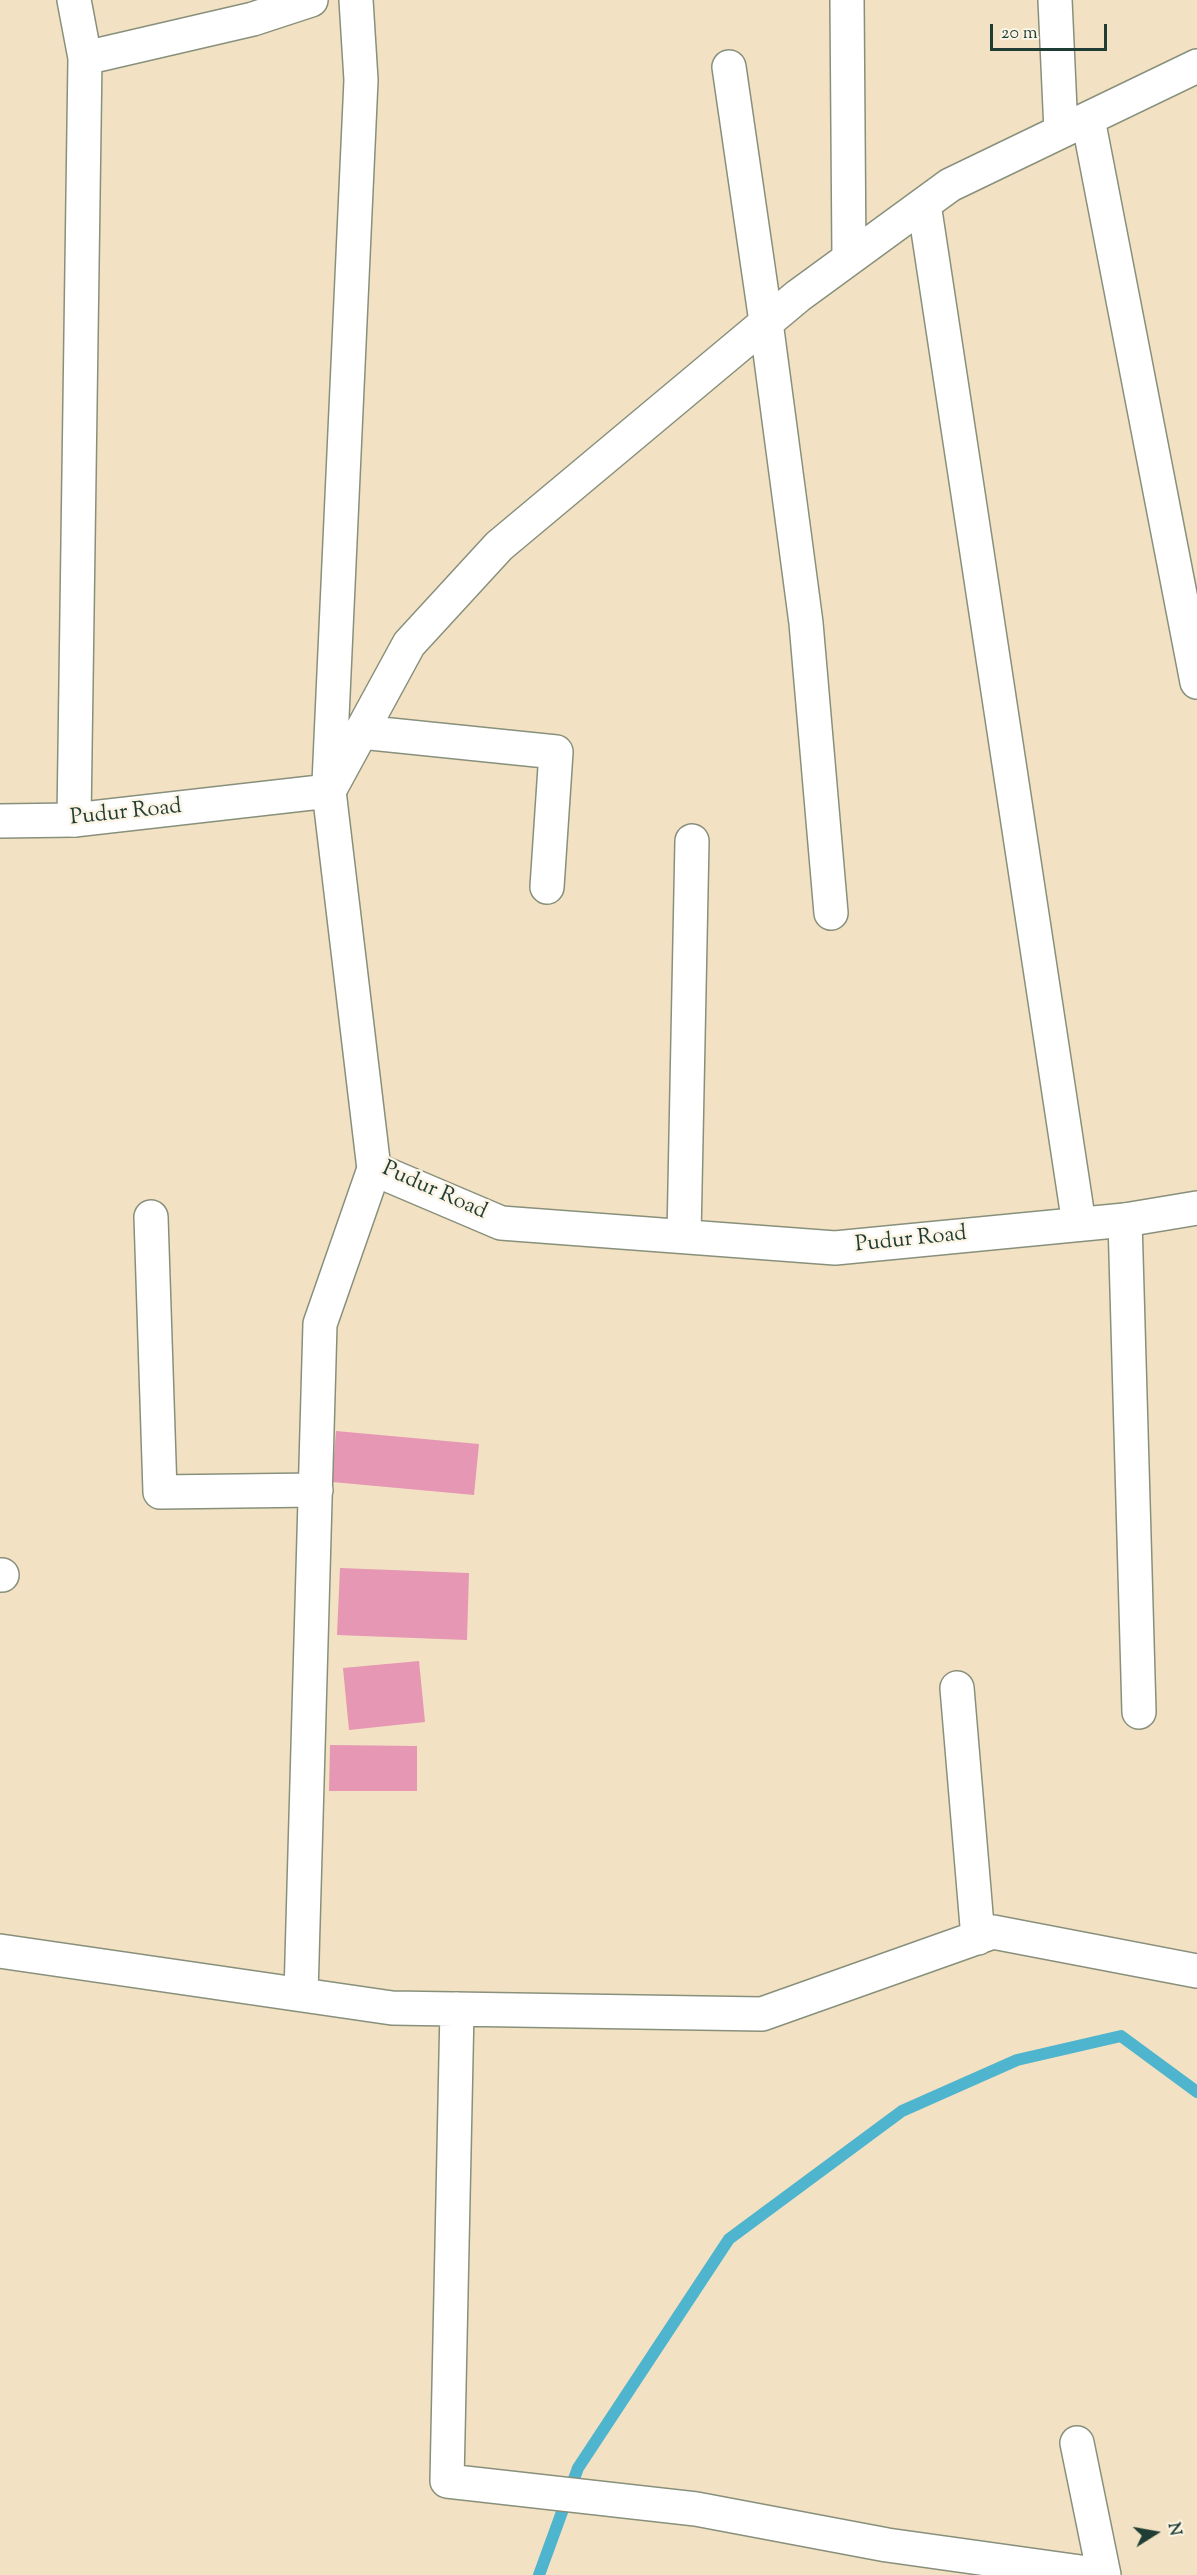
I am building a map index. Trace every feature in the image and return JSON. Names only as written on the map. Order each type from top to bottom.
[{"type":"street","points":[[74,0],[85,58],[74,820]]},
{"type":"street","points":[[85,58],[253,19],[311,0]]},
{"type":"street","points":[[328,791],[361,80],[356,0]]},
{"type":"street","points":[[848,0],[849,258]]},
{"type":"street","points":[[1055,0],[1074,125],[1197,682]]},
{"type":"street","points":[[328,791],[409,644],[499,546],[766,322],[849,258],[951,185],[1197,66]]},
{"type":"street","points":[[729,67],[806,623],[831,913]]},
{"type":"street","points":[[924,204],[1079,1224]]},
{"type":"street","points":[[361,732],[556,752],[547,887]]},
{"type":"street","name":"Pudur Road","points":[[0,821],[74,820],[328,791],[374,1169],[501,1223],[835,1248],[1125,1220],[1197,1208]]},
{"type":"street","points":[[684,1236],[692,842]]},
{"type":"street","points":[[301,1994],[320,1324],[374,1169]]},
{"type":"street","points":[[151,1217],[160,1492],[316,1490]]},
{"type":"street","points":[[1125,1220],[1139,1712]]},
{"type":"street","points":[[957,1688],[978,1938]]},
{"type":"street","points":[[0,1951],[392,2008],[762,2014],[993,1932],[1197,1971]]},
{"type":"street","points":[[457,2009],[447,2481],[696,2510],[887,2546],[1103,2575],[1077,2442]]},
{"type":"building","points":[[336,1431],[479,1444],[474,1495],[332,1482]]},
{"type":"building","points":[[340,1568],[469,1573],[467,1640],[337,1635]]},
{"type":"building","points":[[419,1661],[425,1722],[349,1730],[343,1668]]},
{"type":"building","points":[[330,1745],[417,1746],[417,1791],[329,1791]]},
{"type":"waterway","points":[[539,2575],[578,2468],[729,2239],[902,2111],[1017,2060],[1121,2036],[1197,2092]]}]
